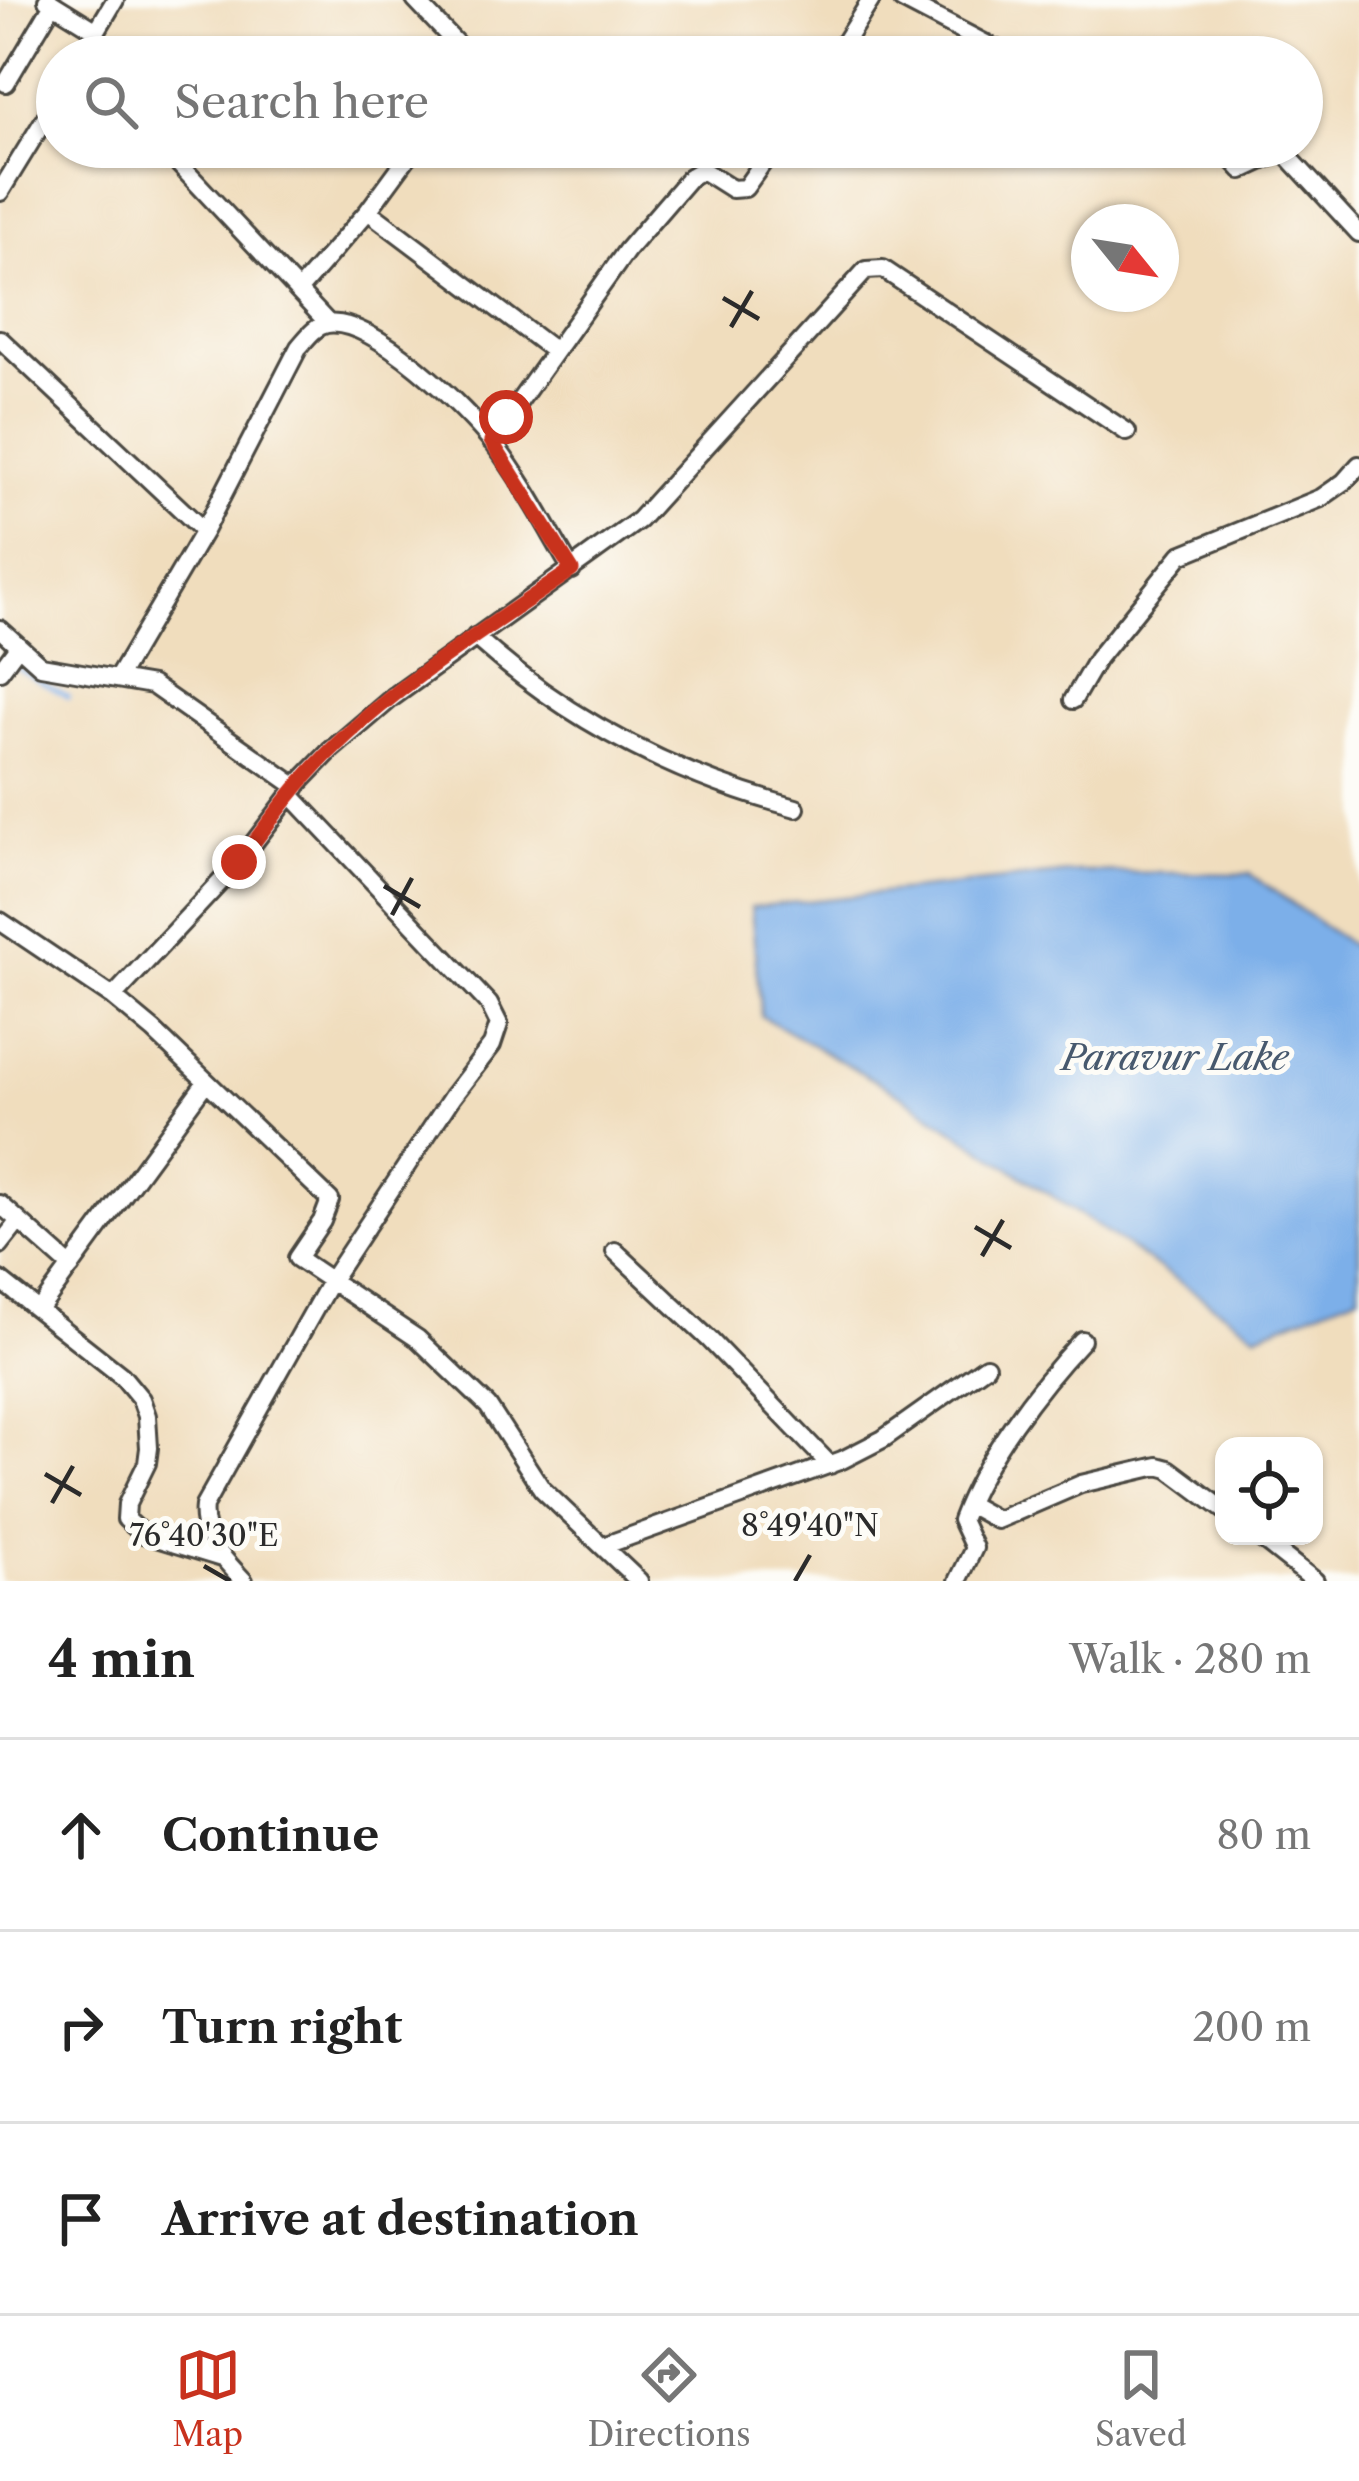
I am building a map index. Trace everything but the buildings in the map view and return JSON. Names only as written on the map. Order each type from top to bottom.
[{"type":"street","points":[[94,36],[115,0]]},
{"type":"street","points":[[415,0],[449,36]]},
{"type":"street","points":[[848,36],[871,0]]},
{"type":"street","points":[[902,0],[971,36]]},
{"type":"street","points":[[6,82],[51,2],[97,31]]},
{"type":"street","points":[[0,192],[36,133]]},
{"type":"street","points":[[183,168],[328,323]]},
{"type":"street","points":[[298,291],[400,168]]},
{"type":"street","points":[[491,441],[627,250],[690,177],[702,170],[732,189],[745,188],[759,168]]},
{"type":"street","points":[[1299,168],[1359,233]]},
{"type":"street","points":[[368,211],[554,351]]},
{"type":"street","points":[[113,997],[239,862],[331,750],[394,697],[640,520],[861,274],[883,268],[1127,432]]},
{"type":"street","points":[[118,677],[204,531],[299,346],[314,329],[328,323],[368,331],[393,346],[491,441],[572,570]]},
{"type":"street","points":[[0,339],[204,531]]},
{"type":"street","points":[[1073,700],[1096,659],[1188,549],[1321,497],[1359,465]]},
{"type":"street","points":[[0,629],[17,648],[52,669],[152,685],[294,791],[489,1004],[499,1024],[492,1045],[452,1097],[331,1280],[204,1506],[202,1519],[208,1536],[236,1578]]},
{"type":"street","points":[[475,637],[518,674],[598,728],[716,785],[796,808]]},
{"type":"street","points":[[0,671],[17,648]]},
{"type":"street","points":[[0,921],[113,997],[330,1200],[297,1258],[418,1339],[488,1406],[542,1489],[639,1581]]},
{"type":"street","points":[[39,1310],[206,1082]]},
{"type":"street","points":[[0,1204],[71,1267]]},
{"type":"street","points":[[0,1245],[19,1221]]},
{"type":"street","points":[[615,1251],[709,1339],[830,1466]]},
{"type":"street","points":[[0,1280],[122,1376],[141,1399],[149,1448],[147,1463],[127,1504],[126,1520],[143,1534],[223,1558]]},
{"type":"street","points":[[958,1581],[974,1548],[961,1520],[968,1504],[1049,1375],[1082,1340]]},
{"type":"street","points":[[604,1546],[830,1466],[883,1439],[986,1366]]},
{"type":"street","points":[[968,1504],[997,1520],[1081,1484],[1158,1466],[1215,1503]]},
{"type":"street","points":[[1269,1545],[1315,1581]]},
{"type":"water","name":"Paravur Lake","points":[[1078,872],[1250,874],[1359,951],[1359,1294],[1257,1334],[903,1096],[761,1016],[751,907]]},
{"type":"waterway","points":[[18,668],[68,697]]},
{"type":"route","points":[[239,862],[331,750],[394,697],[572,570],[491,441],[506,417]]}]
